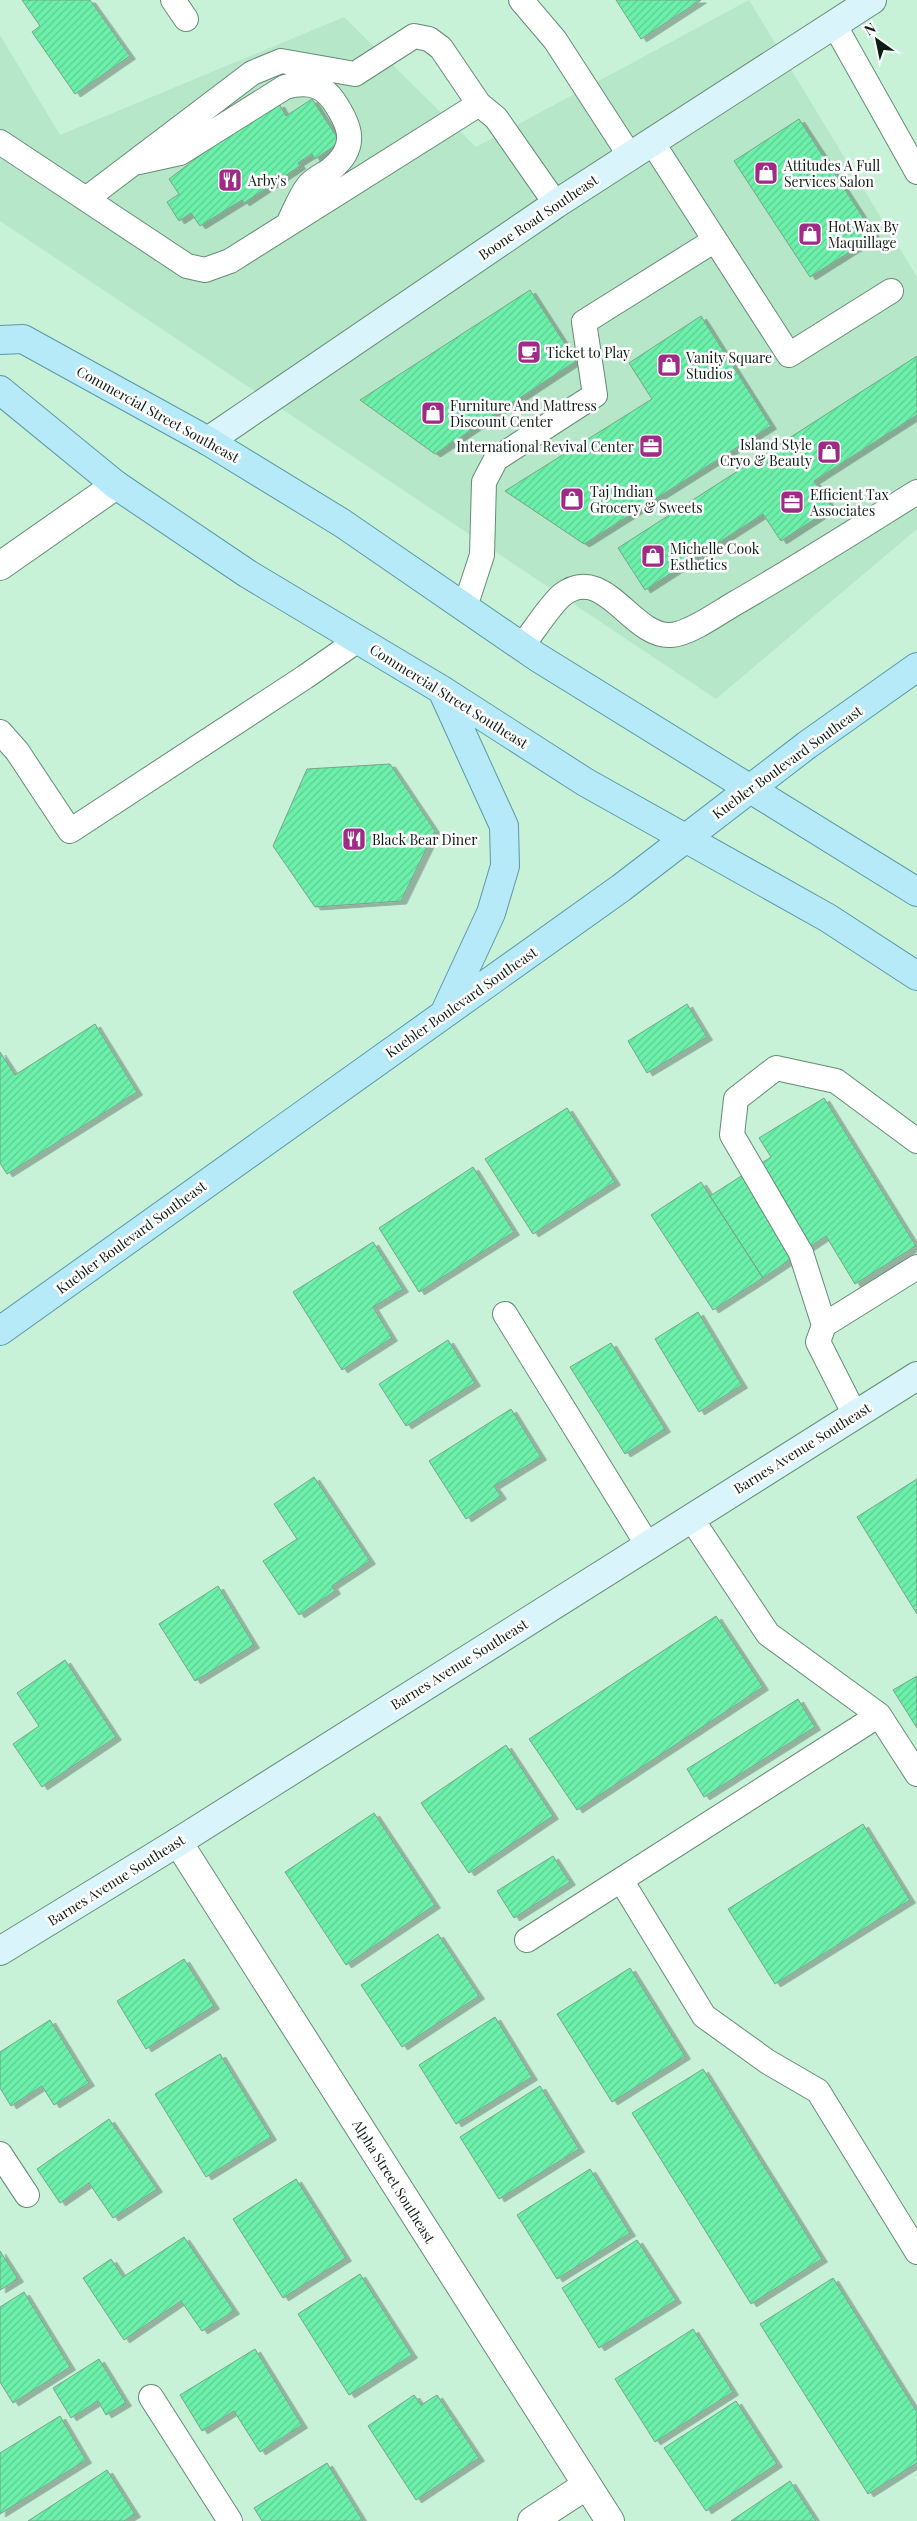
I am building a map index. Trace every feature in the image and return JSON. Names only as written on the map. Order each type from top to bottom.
[{"type":"main road","name":"Commercial Street Southeast","points":[[0,340],[23,339],[208,441],[342,523],[522,646],[917,892]]},
{"type":"main road","name":"Commercial Street Southeast","points":[[0,390],[116,485],[248,574],[442,690],[586,782],[683,839],[828,918],[917,976]]},
{"type":"main road","name":"Kuebler Boulevard Southeast","points":[[0,1331],[621,888],[683,839],[917,667]]},
{"type":"main road","points":[[442,690],[504,826],[505,866],[491,913],[444,1014]]},
{"type":"street","name":"Boone Road Southeast","points":[[208,441],[556,204],[872,0]]},
{"type":"street","points":[[0,566],[116,485]]},
{"type":"street","name":"Barnes Avenue Southeast","points":[[0,1951],[178,1842],[647,1544],[917,1376]]},
{"type":"street","name":"Alpha Street Southeast","points":[[178,1842],[610,2521]]},
{"type":"street","points":[[532,2521],[588,2485]]},
{"type":"lane","points":[[521,0],[715,240],[789,355],[891,291]]},
{"type":"lane","points":[[834,24],[917,172]]},
{"type":"lane","points":[[86,198],[252,73],[281,61],[355,74],[414,36],[429,39],[441,48],[479,104],[496,118],[556,204]]},
{"type":"lane","points":[[133,163],[180,153],[285,87],[302,82],[320,87],[330,96],[340,111],[348,129],[350,144],[344,156],[308,185],[288,225]]},
{"type":"lane","points":[[0,142],[187,266],[205,270],[230,261],[479,104]]},
{"type":"lane","points":[[465,607],[482,555],[484,482],[496,459],[595,395],[584,322],[715,240]]},
{"type":"lane","points":[[522,646],[562,596],[576,588],[589,587],[603,593],[642,624],[660,634],[672,635],[704,622],[777,580],[917,492]]},
{"type":"lane","points":[[0,732],[17,750],[70,831],[305,677],[358,640]]},
{"type":"lane","points":[[855,1415],[818,1342],[824,1325],[801,1253],[732,1135],[736,1099],[776,1068],[828,1079],[836,1081],[917,1140]]},
{"type":"lane","points":[[824,1325],[917,1267]]},
{"type":"lane","points":[[505,1314],[647,1544]]},
{"type":"lane","points":[[691,1518],[768,1634],[879,1715],[917,1774]]},
{"type":"lane","points":[[527,1940],[879,1715]]},
{"type":"lane","points":[[621,1880],[704,2016],[768,2062],[818,2091],[917,2252]]},
{"type":"lane","points":[[0,2154],[27,2195]]},
{"type":"lane","points":[[150,2397],[230,2521]]},
{"type":"shaded area","points":[[749,0],[917,277],[917,529],[716,699],[0,221],[0,35],[60,135],[344,17],[476,147]]},
{"type":"building","points":[[22,0],[90,0],[130,56],[75,94],[32,32],[40,26]]},
{"type":"building","points":[[616,0],[701,0],[641,39]]},
{"type":"building","points":[[312,99],[340,142],[315,159],[312,154],[298,163],[300,166],[244,203],[242,200],[200,226],[191,213],[179,221],[167,202],[179,194],[169,179],[206,151],[203,148],[279,104],[286,116]]},
{"type":"building","points":[[799,119],[875,236],[810,277],[734,161]]},
{"type":"building","points":[[530,290],[576,361],[435,454],[360,400]]},
{"type":"building","points":[[701,316],[771,426],[584,544],[505,491],[652,399],[629,363]]},
{"type":"building","points":[[917,356],[917,415],[814,481],[832,508],[781,541],[763,514],[645,590],[618,548]]},
{"type":"building","name":"Black Bear Diner","points":[[390,764],[435,831],[401,901],[315,907],[273,846],[307,769]]},
{"type":"building","points":[[687,1004],[707,1037],[647,1073],[628,1041]]},
{"type":"building","points":[[95,1024],[137,1092],[7,1174],[0,1163],[0,1052],[15,1075]]},
{"type":"building","points":[[824,1098],[916,1246],[855,1284],[826,1236],[763,1278],[710,1196],[771,1157],[759,1138]]},
{"type":"building","points":[[567,1108],[615,1182],[533,1234],[485,1159]]},
{"type":"building","points":[[473,1167],[514,1232],[419,1292],[379,1228]]},
{"type":"building","points":[[701,1182],[763,1278],[713,1310],[651,1215]]},
{"type":"building","points":[[373,1242],[403,1289],[373,1307],[392,1338],[342,1370],[293,1292]]},
{"type":"building","points":[[698,1312],[742,1385],[699,1412],[655,1339]]},
{"type":"building","points":[[448,1340],[475,1383],[406,1426],[379,1384]]},
{"type":"building","points":[[611,1343],[665,1429],[625,1454],[570,1367]]},
{"type":"building","points":[[511,1409],[541,1457],[494,1486],[501,1496],[466,1519],[429,1461]]},
{"type":"building","points":[[314,1477],[370,1561],[332,1586],[335,1591],[299,1615],[263,1561],[297,1539],[274,1504]]},
{"type":"building","points":[[917,1479],[917,1614],[857,1517]]},
{"type":"building","points":[[218,1586],[254,1645],[195,1681],[159,1624]]},
{"type":"building","points":[[716,1616],[763,1687],[577,1810],[529,1739]]},
{"type":"building","points":[[65,1660],[116,1737],[42,1787],[13,1744],[39,1726],[17,1693]]},
{"type":"building","points":[[917,1676],[917,1728],[893,1690]]},
{"type":"building","points":[[798,1699],[815,1727],[704,1797],[687,1769]]},
{"type":"building","points":[[506,1745],[553,1816],[469,1873],[421,1803]]},
{"type":"building","points":[[374,1813],[435,1905],[346,1965],[285,1872]]},
{"type":"building","points":[[863,1824],[910,1900],[775,1984],[728,1909]]},
{"type":"building","points":[[553,1856],[570,1882],[514,1918],[497,1891]]},
{"type":"building","points":[[438,1934],[479,1996],[402,2047],[361,1985]]},
{"type":"building","points":[[184,1959],[214,2006],[146,2049],[117,2001]]},
{"type":"building","points":[[630,1968],[685,2056],[612,2102],[557,2014]]},
{"type":"building","points":[[495,2017],[532,2077],[456,2124],[419,2065]]},
{"type":"building","points":[[50,2020],[89,2083],[54,2105],[42,2086],[11,2106],[0,2088],[0,2052]]},
{"type":"building","points":[[220,2054],[271,2137],[206,2177],[155,2094]]},
{"type":"building","points":[[703,2069],[822,2259],[751,2304],[632,2113]]},
{"type":"building","points":[[540,2086],[579,2149],[499,2199],[460,2137]]},
{"type":"building","points":[[109,2119],[157,2189],[113,2218],[89,2183],[60,2203],[37,2169]]},
{"type":"building","points":[[590,2169],[630,2233],[557,2279],[517,2215]]},
{"type":"building","points":[[296,2179],[346,2258],[283,2298],[233,2219]]},
{"type":"building","points":[[184,2237],[234,2311],[202,2331],[181,2301],[124,2340],[83,2278],[111,2259],[123,2277]]},
{"type":"building","points":[[637,2240],[676,2300],[599,2348],[562,2288]]},
{"type":"building","points":[[0,2251],[18,2279],[0,2290]]},
{"type":"building","points":[[360,2274],[412,2355],[349,2395],[298,2314]]},
{"type":"building","points":[[833,2278],[917,2412],[917,2463],[868,2494],[760,2324]]},
{"type":"building","points":[[24,2292],[70,2367],[13,2403],[0,2382],[0,2307]]},
{"type":"building","points":[[693,2329],[733,2392],[655,2442],[615,2379]]},
{"type":"building","points":[[255,2349],[302,2425],[260,2452],[234,2411],[202,2431],[180,2395]]},
{"type":"building","points":[[99,2359],[126,2403],[106,2415],[98,2401],[71,2418],[53,2388]]},
{"type":"building","points":[[414,2395],[421,2405],[437,2395],[479,2458],[416,2500],[368,2426]]},
{"type":"building","points":[[736,2401],[777,2464],[706,2511],[664,2448]]},
{"type":"building","points":[[60,2416],[86,2460],[0,2514],[0,2453]]},
{"type":"building","points":[[327,2463],[363,2521],[262,2521],[254,2508]]},
{"type":"building","points":[[107,2470],[135,2514],[124,2521],[28,2521]]},
{"type":"building","points":[[790,2481],[816,2521],[731,2521]]},
{"type":"place","name":"Attitudes A Full Services Salon","points":[[766,173]]},
{"type":"place","name":"Arby's","points":[[230,180]]},
{"type":"place","name":"Hot Wax By Maquillage","points":[[810,234]]},
{"type":"place","name":"Ticket to Play","points":[[529,352]]},
{"type":"place","name":"Vanity Square Studios","points":[[669,365]]},
{"type":"place","name":"Furniture And Mattress Discount Center","points":[[433,413]]},
{"type":"place","name":"International Revival Center","points":[[651,446]]},
{"type":"place","name":"Island Style Cryo & Beauty","points":[[829,452]]},
{"type":"place","name":"Taj Indian Grocery & Sweets","points":[[572,499]]},
{"type":"place","name":"Efficient Tax Associates","points":[[792,502]]},
{"type":"place","name":"Michelle Cook Esthetics","points":[[653,556]]},
{"type":"place","name":"Black Bear Diner","points":[[354,839]]}]
